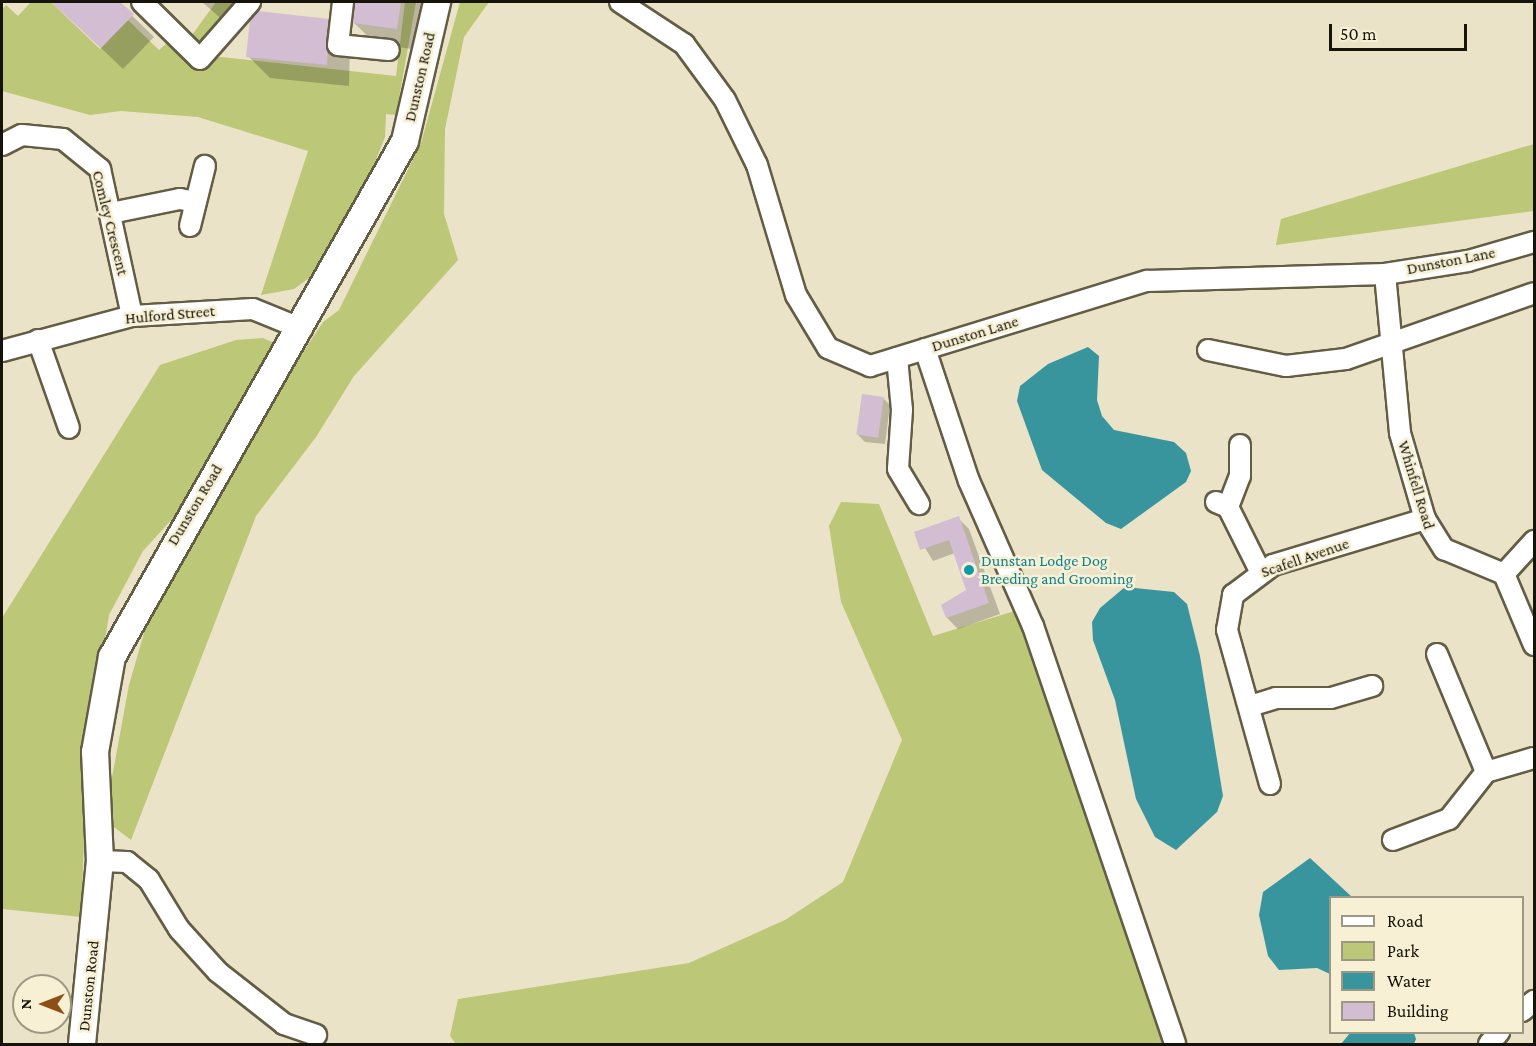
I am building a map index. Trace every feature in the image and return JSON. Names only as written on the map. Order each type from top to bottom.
[{"type":"main road","name":"Dunston Road","points":[[82,1044],[100,861],[95,752],[112,657],[177,535],[302,329],[405,141],[437,2]]},
{"type":"street","points":[[142,2],[200,59],[250,2]]},
{"type":"street","points":[[343,2],[338,45],[389,50]]},
{"type":"street","name":"Dunston Lane","points":[[620,2],[684,44],[725,100],[757,165],[796,295],[828,348],[870,366],[1147,281],[1385,274],[1468,261],[1534,242]]},
{"type":"street","name":"Comley Crescent","points":[[2,145],[21,135],[42,134],[82,150],[100,169],[132,316]]},
{"type":"street","points":[[190,226],[205,166]]},
{"type":"street","points":[[111,213],[180,199],[196,202]]},
{"type":"street","name":"Whinfell Road","points":[[1385,274],[1389,347],[1401,433],[1425,519],[1444,549],[1504,574]]},
{"type":"street","points":[[1208,350],[1286,366],[1346,359],[1389,347],[1534,293]]},
{"type":"street","name":"Hulford Street","points":[[2,351],[132,316],[252,309],[302,329]]},
{"type":"street","points":[[38,340],[69,428]]},
{"type":"street","points":[[925,349],[969,481],[1033,626],[1176,1044]]},
{"type":"street","points":[[897,358],[902,410],[898,469],[920,504]]},
{"type":"street","points":[[1240,445],[1240,476],[1222,505],[1260,571]]},
{"type":"street","name":"Scafell Avenue","points":[[1270,784],[1258,731],[1227,630],[1233,595],[1260,571],[1425,519]]},
{"type":"street","points":[[1534,541],[1504,574],[1534,645]]},
{"type":"street","points":[[1437,654],[1486,772]]},
{"type":"street","points":[[1250,706],[1276,698],[1331,698],[1372,686]]},
{"type":"street","points":[[1393,840],[1449,819],[1486,772],[1534,758]]},
{"type":"street","points":[[100,861],[128,862],[149,880],[179,929],[218,972],[284,1024],[316,1035]]},
{"type":"green space","points":[[31,2],[51,2],[100,49],[128,20],[159,50],[168,42],[191,64],[221,57],[396,76],[405,2],[416,2],[396,115],[386,114],[385,137],[360,200],[320,270],[294,289],[261,295],[308,151],[198,117],[121,111],[90,115],[2,91],[2,10],[6,5],[18,16]]},
{"type":"green space","points":[[216,2],[239,2],[205,40],[195,40],[192,35]]},
{"type":"green space","points":[[460,2],[489,2],[464,37],[445,129],[444,214],[458,260],[354,376],[316,437],[256,516],[131,840],[114,827],[111,783],[129,685],[151,609],[192,521],[323,322],[339,310],[421,143]]},
{"type":"green space","points":[[1534,144],[1534,211],[1276,245],[1281,219]]},
{"type":"green space","points":[[263,338],[276,344],[194,495],[143,551],[109,615],[88,742],[81,917],[2,909],[2,618],[160,365],[236,340]]},
{"type":"green space","points":[[841,502],[879,504],[933,636],[1031,606],[1171,1044],[456,1044],[450,1036],[458,999],[689,963],[785,920],[843,882],[902,740],[841,602],[829,526]]},
{"type":"water","points":[[1088,347],[1099,356],[1097,400],[1102,416],[1114,430],[1174,442],[1186,453],[1191,471],[1186,482],[1121,529],[1106,523],[1042,470],[1017,401],[1020,386],[1048,364]]},
{"type":"water","points":[[1125,587],[1174,592],[1187,604],[1200,656],[1223,796],[1217,812],[1176,850],[1155,837],[1136,799],[1115,700],[1093,640],[1092,622],[1100,608]]},
{"type":"water","points":[[1310,858],[1351,896],[1329,896],[1329,974],[1317,968],[1279,970],[1268,956],[1259,915],[1263,892]]},
{"type":"water","points":[[1349,1034],[1414,1034],[1416,1039],[1414,1044],[1341,1044]]},
{"type":"building","points":[[51,2],[120,2],[134,14],[101,48]]},
{"type":"building","points":[[355,2],[401,2],[397,29],[353,23]]},
{"type":"building","points":[[258,11],[329,19],[327,65],[246,57],[250,20]]},
{"type":"building","points":[[862,394],[884,397],[878,438],[856,435]]},
{"type":"building","name":"Dunstan Lodge Dog Breeding and Grooming","points":[[959,516],[989,603],[946,618],[941,605],[966,590],[949,540],[920,550],[914,532]]},
{"type":"place","name":"Dunstan Lodge Dog Breeding and Grooming","points":[[969,570]]}]
